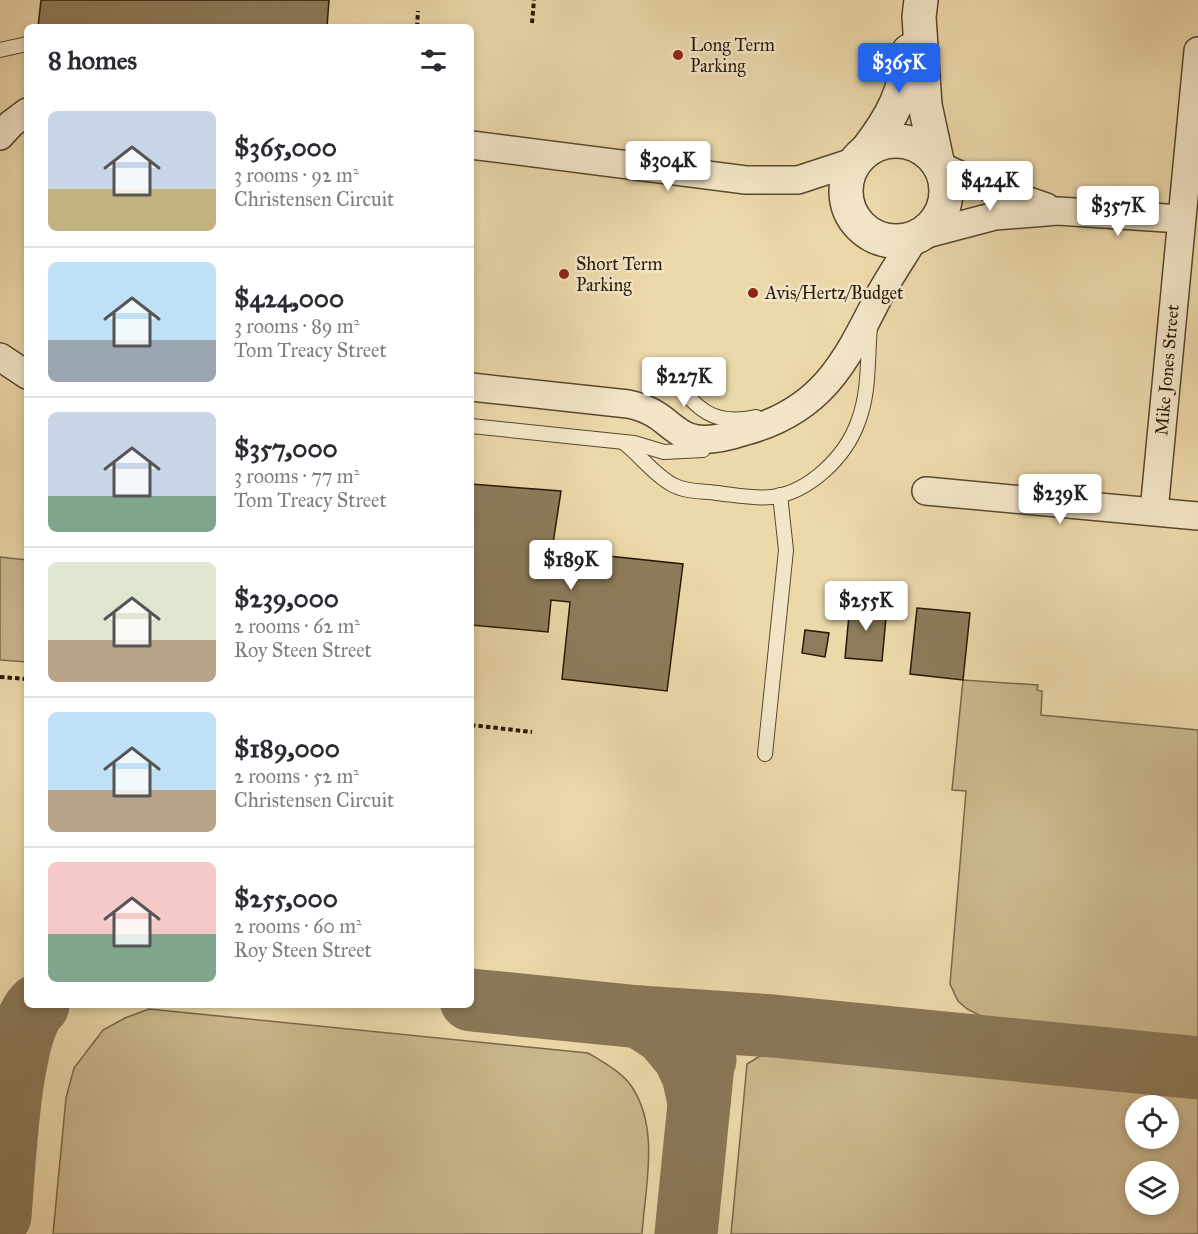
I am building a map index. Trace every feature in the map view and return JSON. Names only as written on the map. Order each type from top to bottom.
[{"type":"street","points":[[920,8],[910,33],[907,71],[901,97],[890,119],[861,155],[847,179],[846,199],[853,218],[867,232],[885,240],[906,240],[994,216],[1058,212],[1181,219]]},
{"type":"street","points":[[474,387],[628,404],[651,411],[690,437],[720,437],[772,422],[812,398],[843,364],[917,236],[937,221],[946,200],[947,188],[938,163],[925,105],[920,8]]},
{"type":"street","name":"Mike Jones Street","points":[[1154,511],[1198,51]]},
{"type":"street","points":[[2,130],[24,114]]},
{"type":"street","points":[[474,145],[746,180],[798,180],[861,155],[882,142],[908,142],[924,149],[938,163],[977,183],[1058,212]]},
{"type":"street","points":[[0,357],[24,373]]},
{"type":"street","points":[[926,491],[1198,516]]},
{"type":"lane","points":[[0,50],[24,45]]},
{"type":"lane","points":[[670,375],[694,403],[708,414],[723,419],[755,417],[778,407],[812,383],[843,352],[871,313]]},
{"type":"lane","points":[[474,426],[623,442],[664,452],[712,449],[749,443],[793,425],[829,396],[852,370],[864,344],[871,313]]},
{"type":"lane","points":[[623,442],[663,478],[679,488],[748,497],[780,495],[797,488],[824,471],[840,454],[854,432],[866,393],[871,313]]},
{"type":"lane","points":[[765,754],[786,550],[780,495]]},
{"type":"path","points":[[532,23],[534,0]]},
{"type":"path","points":[[417,24],[418,12]]},
{"type":"path","points":[[0,677],[24,680]]},
{"type":"path","points":[[474,725],[532,732]]},
{"type":"shaded area","points":[[0,557],[24,560],[24,662],[0,660]]},
{"type":"shaded area","points":[[963,680],[1038,685],[1037,690],[1042,691],[1041,715],[1198,730],[1198,1050],[1010,1031],[967,1009],[958,1001],[950,984],[966,791],[952,790]]},
{"type":"shaded area","points":[[149,1009],[588,1053],[623,1077],[641,1103],[646,1121],[649,1159],[642,1234],[53,1234],[66,1098],[74,1068],[103,1030]]},
{"type":"shaded area","points":[[778,1050],[830,1052],[988,1064],[1198,1086],[1198,1234],[731,1234],[747,1064],[760,1056]]},
{"type":"building","points":[[41,0],[329,0],[327,24],[38,24]]},
{"type":"building","points":[[474,484],[561,491],[552,550],[683,564],[667,691],[562,679],[570,602],[551,600],[548,632],[474,625]]},
{"type":"building","points":[[850,604],[887,607],[882,661],[845,658]]},
{"type":"building","points":[[917,608],[970,613],[963,680],[910,674]]},
{"type":"building","points":[[805,630],[829,633],[825,657],[802,653]]},
{"type":"taxiway","points":[[474,1000],[640,1017],[665,1033],[684,1056],[693,1075],[699,1102]]},
{"type":"taxiway","points":[[0,1216],[14,1071],[20,1042],[28,1019],[36,1008]]},
{"type":"taxiway","points":[[640,1017],[773,1026],[1198,1068]]},
{"type":"taxiway","points":[[686,1234],[705,1060]]},
{"type":"place","name":"Long Term Parking","points":[[678,55]]},
{"type":"place","name":"Short Term Parking","points":[[564,274]]},
{"type":"place","name":"Avis/Hertz/Budget","points":[[753,293]]}]
